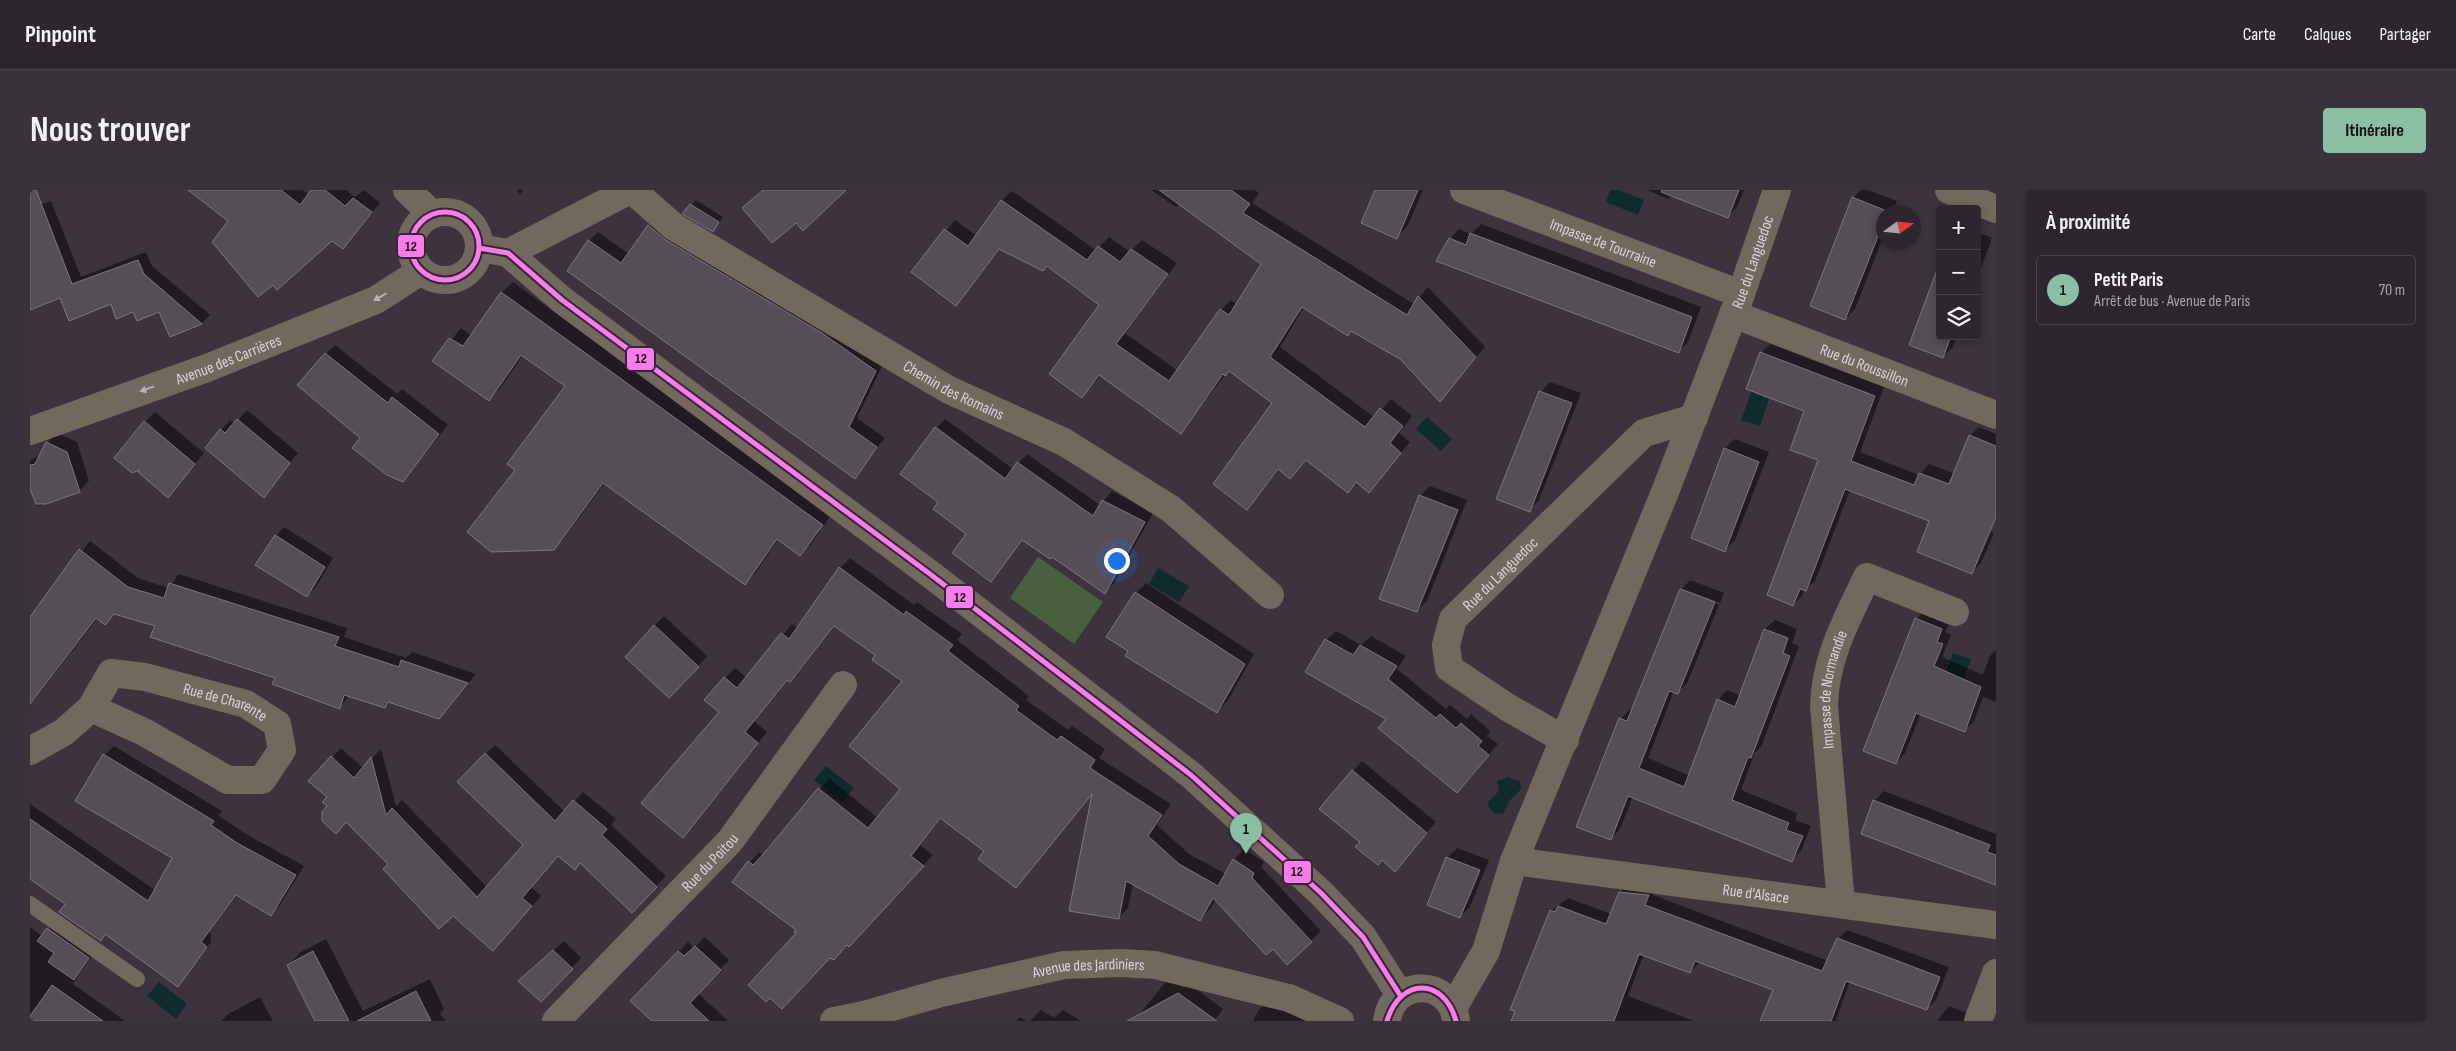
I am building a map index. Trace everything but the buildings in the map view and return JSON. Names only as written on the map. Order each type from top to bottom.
[{"type":"street","points":[[407,190],[432,214]]},
{"type":"street","points":[[508,253],[631,190]]},
{"type":"street","name":"Chemin des Romains","points":[[631,190],[674,227],[949,390],[1064,442],[1171,509],[1270,595]]},
{"type":"street","name":"Impasse de Tourraine","points":[[1464,190],[1737,304]]},
{"type":"street","name":"Rue du Languedoc","points":[[1454,1015],[1486,951],[1514,861],[1565,740],[1694,418],[1777,190]]},
{"type":"street","points":[[1949,190],[1996,210]]},
{"type":"street","points":[[443,212],[464,218],[473,226],[478,237],[479,248],[471,269],[452,280],[430,278],[414,262],[410,251],[415,229],[422,220],[432,214],[443,212]]},
{"type":"street","points":[[479,248],[508,253],[562,300],[930,574],[1191,775],[1327,899],[1363,937],[1400,995]]},
{"type":"street","name":"Avenue des Carrières","points":[[30,432],[207,368],[376,300],[421,271]]},
{"type":"street","name":"Rue du Roussillon","points":[[1737,304],[1996,415]]},
{"type":"street","name":"Rue du Languedoc","points":[[1565,740],[1507,707],[1449,668],[1446,645],[1453,619],[1644,433],[1694,418]]},
{"type":"street","name":"Impasse de Normandie","points":[[1841,904],[1824,706],[1824,681],[1839,634],[1867,577],[1955,612]]},
{"type":"street","name":"Rue de Charente","points":[[30,750],[64,732],[91,708],[111,673],[146,677],[246,704],[277,724],[282,750],[262,780],[228,780],[144,732],[91,708]]},
{"type":"street","name":"Rue du Poitou","points":[[556,1021],[730,841],[843,685]]},
{"type":"street","name":"Rue d'Alsace","points":[[1514,861],[1996,925]]},
{"type":"street","name":"Avenue des Jardiniers","points":[[834,1021],[864,1015],[907,1012],[1064,965],[1120,963],[1155,965],[1289,998],[1340,1021]]},
{"type":"street","points":[[1978,1021],[1996,973]]},
{"type":"street","points":[[1387,1021],[1392,1003],[1409,990],[1429,989],[1447,1000],[1454,1015]]},
{"type":"lane","points":[[30,904],[137,979]]},
{"type":"green space","points":[[1038,557],[1103,602],[1074,644],[1010,598]]},
{"type":"shaded area","points":[[1610,190],[1619,190],[1644,200],[1638,215],[1606,202]]},
{"type":"shaded area","points":[[1755,383],[1765,387],[1762,397],[1769,399],[1760,426],[1741,420]]},
{"type":"shaded area","points":[[1427,417],[1452,439],[1441,451],[1416,429]]},
{"type":"shaded area","points":[[1158,568],[1189,586],[1179,602],[1149,584]]},
{"type":"shaded area","points":[[1953,653],[1971,659],[1959,690],[1942,683]]},
{"type":"shaded area","points":[[826,766],[854,788],[842,803],[814,780]]},
{"type":"shaded area","points":[[1508,777],[1520,781],[1521,789],[1509,801],[1503,814],[1495,813],[1489,808],[1488,802],[1499,791],[1497,781]]},
{"type":"shaded area","points":[[159,982],[187,1004],[176,1019],[147,996]]},
{"type":"transit line","name":"12","points":[[445,212],[458,215],[469,222],[476,233],[479,246],[476,259],[469,270],[458,277],[445,280],[432,277],[421,270],[414,259],[411,246],[414,233],[421,222],[432,215],[445,212]]},
{"type":"transit line","name":"12","points":[[479,248],[508,253],[562,300],[930,574],[1191,775],[1321,893],[1363,937],[1400,995]]},
{"type":"transit line","name":"12","points":[[1387,1021],[1393,1007],[1402,996],[1411,990],[1422,988],[1432,990],[1442,996],[1450,1007],[1456,1021]]},
{"type":"place","name":"Petit Paris","points":[[1246,854]]}]
